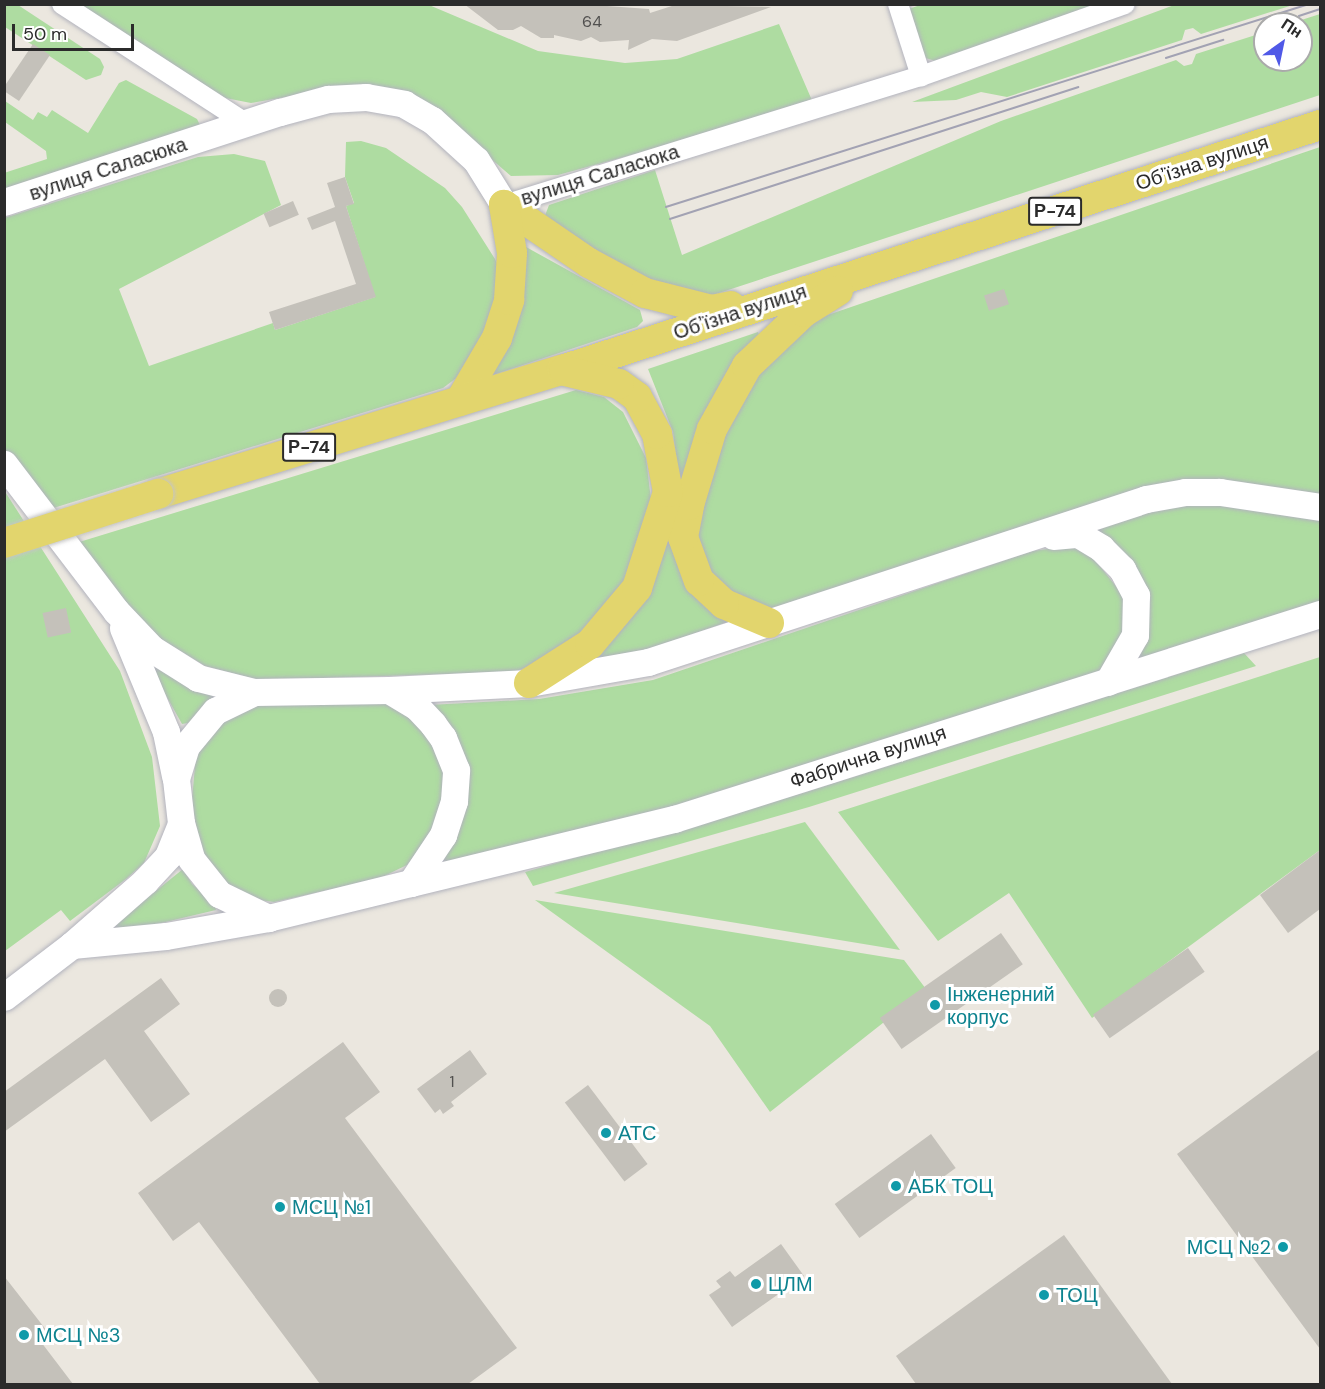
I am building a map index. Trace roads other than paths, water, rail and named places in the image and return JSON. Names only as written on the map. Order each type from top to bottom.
[{"type":"main road","name":"вулиця Саласюка","points":[[4,202],[245,123],[346,97],[404,104],[432,120],[467,151],[490,178],[504,204]]},
{"type":"main road","name":"Обʼїзна вулиця","points":[[4,543],[562,370],[1320,125]]},
{"type":"main road","points":[[504,204],[590,263],[645,293],[712,310],[789,296]]},
{"type":"main road","points":[[460,401],[497,338],[509,300],[512,253],[504,204]]},
{"type":"main road","points":[[769,623],[724,604],[699,581],[688,559],[684,537],[689,505],[712,429],[730,392],[768,345],[804,312],[894,262]]},
{"type":"main road","points":[[529,683],[590,644],[637,588],[668,492],[657,434],[637,397],[619,384],[562,370]]},
{"type":"main road","points":[[4,464],[116,611],[152,649],[177,667],[198,678],[254,692],[389,690],[529,683],[648,662],[1034,538],[1146,499],[1185,492],[1220,492],[1320,507]]},
{"type":"main road","points":[[1034,538],[1078,534],[1101,548],[1122,569],[1136,595],[1135,635],[1108,682]]},
{"type":"main road","points":[[116,611],[166,732],[176,778],[181,823],[191,859],[202,877],[226,899],[268,918]]},
{"type":"main road","name":"Фабрична вулиця","points":[[72,945],[166,936],[268,918],[674,819],[1320,614]]},
{"type":"main road","points":[[389,690],[417,707],[433,724],[443,738],[456,770],[454,801],[443,835],[411,884]]},
{"type":"main road","points":[[176,778],[186,746],[201,726],[215,711],[254,692]]},
{"type":"main road","points":[[4,997],[72,945],[168,856],[181,823]]},
{"type":"street","points":[[62,4],[245,123]]},
{"type":"street","points":[[898,4],[921,76]]},
{"type":"street","name":"вулиця Саласюка","points":[[504,204],[921,76],[1125,4]]},
{"type":"tram line","points":[[666,207],[1309,4]]},
{"type":"tram line","points":[[1311,12],[1320,9]]},
{"type":"tram line","points":[[1166,58],[1223,40]]},
{"type":"tram line","points":[[670,219],[1078,87]]},
{"type":"place","name":"Інженерний корпус","points":[[935,1005]]},
{"type":"place","name":"АТС","points":[[606,1133]]},
{"type":"place","name":"АБК ТОЦ","points":[[896,1186]]},
{"type":"place","name":"МСЦ №1","points":[[280,1207]]},
{"type":"place","name":"МСЦ №2","points":[[1283,1247]]},
{"type":"place","name":"ЦЛМ","points":[[756,1284]]},
{"type":"place","name":"ТОЦ","points":[[1044,1295]]},
{"type":"place","name":"МСЦ №3","points":[[24,1335]]}]
